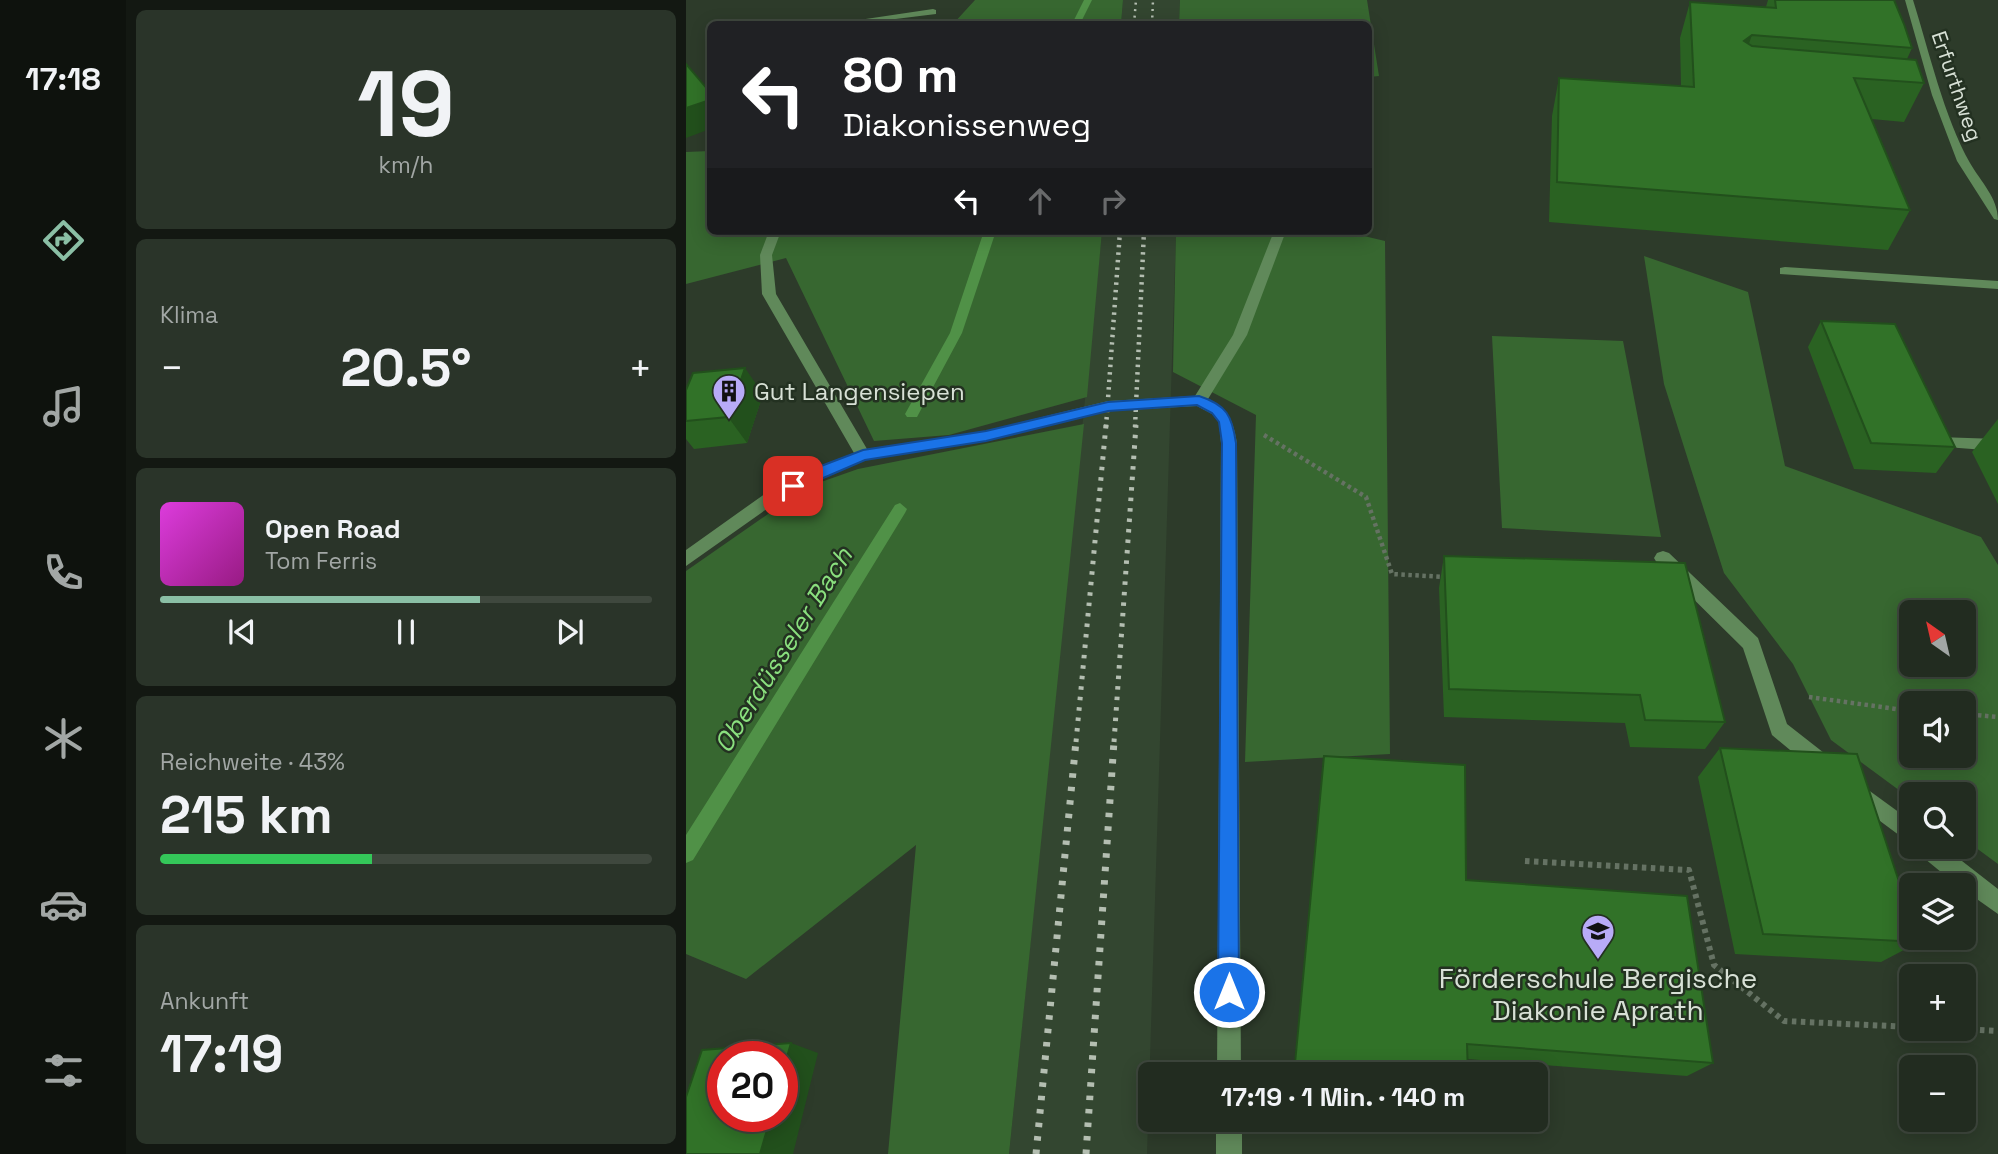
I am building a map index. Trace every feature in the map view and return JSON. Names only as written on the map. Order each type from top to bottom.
[{"type":"street","name":"Erfurthweg","points":[[1909,0],[1937,95],[1963,161],[1998,216]]},
{"type":"street","points":[[857,21],[936,9],[925,21]]},
{"type":"street","points":[[1923,93],[1937,95]]},
{"type":"street","points":[[774,235],[766,255],[769,294],[838,407],[863,455]]},
{"type":"street","points":[[1199,401],[1240,335],[1278,235]]},
{"type":"street","points":[[1785,271],[1998,285]]},
{"type":"street","points":[[686,559],[772,497],[813,475],[863,455],[986,436],[1108,407],[1199,401],[1217,410],[1226,421],[1229,443],[1229,1062]]},
{"type":"street","points":[[1938,442],[1998,445]]},
{"type":"street","points":[[1663,558],[1751,644],[1779,729],[1899,824]]},
{"type":"street","points":[[1942,859],[1998,903]]},
{"type":"street","points":[[1228,1154],[1229,1132]]},
{"type":"path","points":[[1259,432],[1366,497],[1392,574],[1446,577]]},
{"type":"path","points":[[1766,692],[1899,709]]},
{"type":"path","points":[[1976,716],[1998,717]]},
{"type":"path","points":[[1525,861],[1689,870],[1714,965],[1784,1021],[1899,1026]]},
{"type":"path","points":[[1976,1030],[1998,1031]]},
{"type":"shaded area","points":[[1123,0],[1180,0],[1179,21],[1121,21]]},
{"type":"shaded area","points":[[1102,235],[1176,235],[1150,1062],[1138,1062],[1138,1132],[1148,1132],[1147,1154],[1009,1154]]},
{"type":"green space","points":[[975,0],[1123,0],[1121,21],[956,21]]},
{"type":"green space","points":[[1180,0],[1367,0],[1370,21],[1179,21]]},
{"type":"green space","points":[[1372,32],[1379,76],[1372,77]]},
{"type":"green space","points":[[707,151],[707,235],[1102,235],[1087,397],[949,435],[874,441],[786,258],[686,284],[686,152]]},
{"type":"green space","points":[[1176,235],[1360,235],[1385,241],[1390,754],[1245,762],[1256,415],[1173,372]]},
{"type":"green space","points":[[1644,256],[1748,292],[1785,466],[1981,537],[1998,565],[1998,864],[1976,848],[1976,782],[1899,782],[1899,790],[1831,740],[1793,664],[1724,573],[1664,384]]},
{"type":"green space","points":[[1492,336],[1623,341],[1661,537],[1502,528]]},
{"type":"green space","points":[[1084,424],[1009,1154],[888,1154],[916,845],[746,979],[686,954],[686,571],[778,507],[821,482],[858,469]]},
{"type":"building","points":[[1775,0],[1894,0],[1912,48],[1752,35],[1744,41],[1752,46],[1916,60],[1924,83],[1854,78],[1910,210],[1557,182],[1559,78],[1694,87],[1690,2],[1776,8]]},
{"type":"building","points":[[686,64],[707,88],[707,101],[686,108]]},
{"type":"building","points":[[1821,321],[1895,324],[1955,447],[1871,443]]},
{"type":"building","points":[[745,368],[728,417],[686,421],[686,390],[693,373]]},
{"type":"building","points":[[1444,556],[1685,563],[1725,722],[1645,720],[1640,695],[1449,689]]},
{"type":"building","points":[[1720,748],[1857,754],[1899,882],[1899,941],[1763,934]]},
{"type":"building","points":[[1324,756],[1465,765],[1466,880],[1687,896],[1713,1063],[1467,1044],[1468,1062],[1295,1062]]},
{"type":"building","points":[[702,1050],[707,1050],[707,1132],[766,1132],[760,1154],[686,1154],[686,1097]]},
{"type":"waterway","name":"Oberdüsseler Bach","points":[[1078,21],[1088,0]]},
{"type":"waterway","name":"Oberdüsseler Bach","points":[[912,414],[956,333],[989,235]]},
{"type":"waterway","name":"Oberdüsseler Bach","points":[[686,853],[900,509]]},
{"type":"railway","points":[[1134,21],[1136,0]]},
{"type":"railway","points":[[1152,21],[1153,0]]},
{"type":"railway","points":[[1106,427],[1120,235]]},
{"type":"railway","points":[[1135,427],[1144,235]]},
{"type":"railway","points":[[1076,742],[1106,425]]},
{"type":"railway","points":[[1114,742],[1136,425]]},
{"type":"railway","points":[[1036,1154],[1076,741]]},
{"type":"railway","points":[[1086,1154],[1114,741]]},
{"type":"place","name":"Gut Langensiepen","points":[[729,421]]},
{"type":"place","name":"Förderschule Bergische Diakonie Aprath","points":[[1598,961]]},
{"type":"route","points":[[793,486],[863,455],[986,436],[1108,407],[1199,401],[1217,410],[1226,421],[1229,443],[1229,992]]}]
